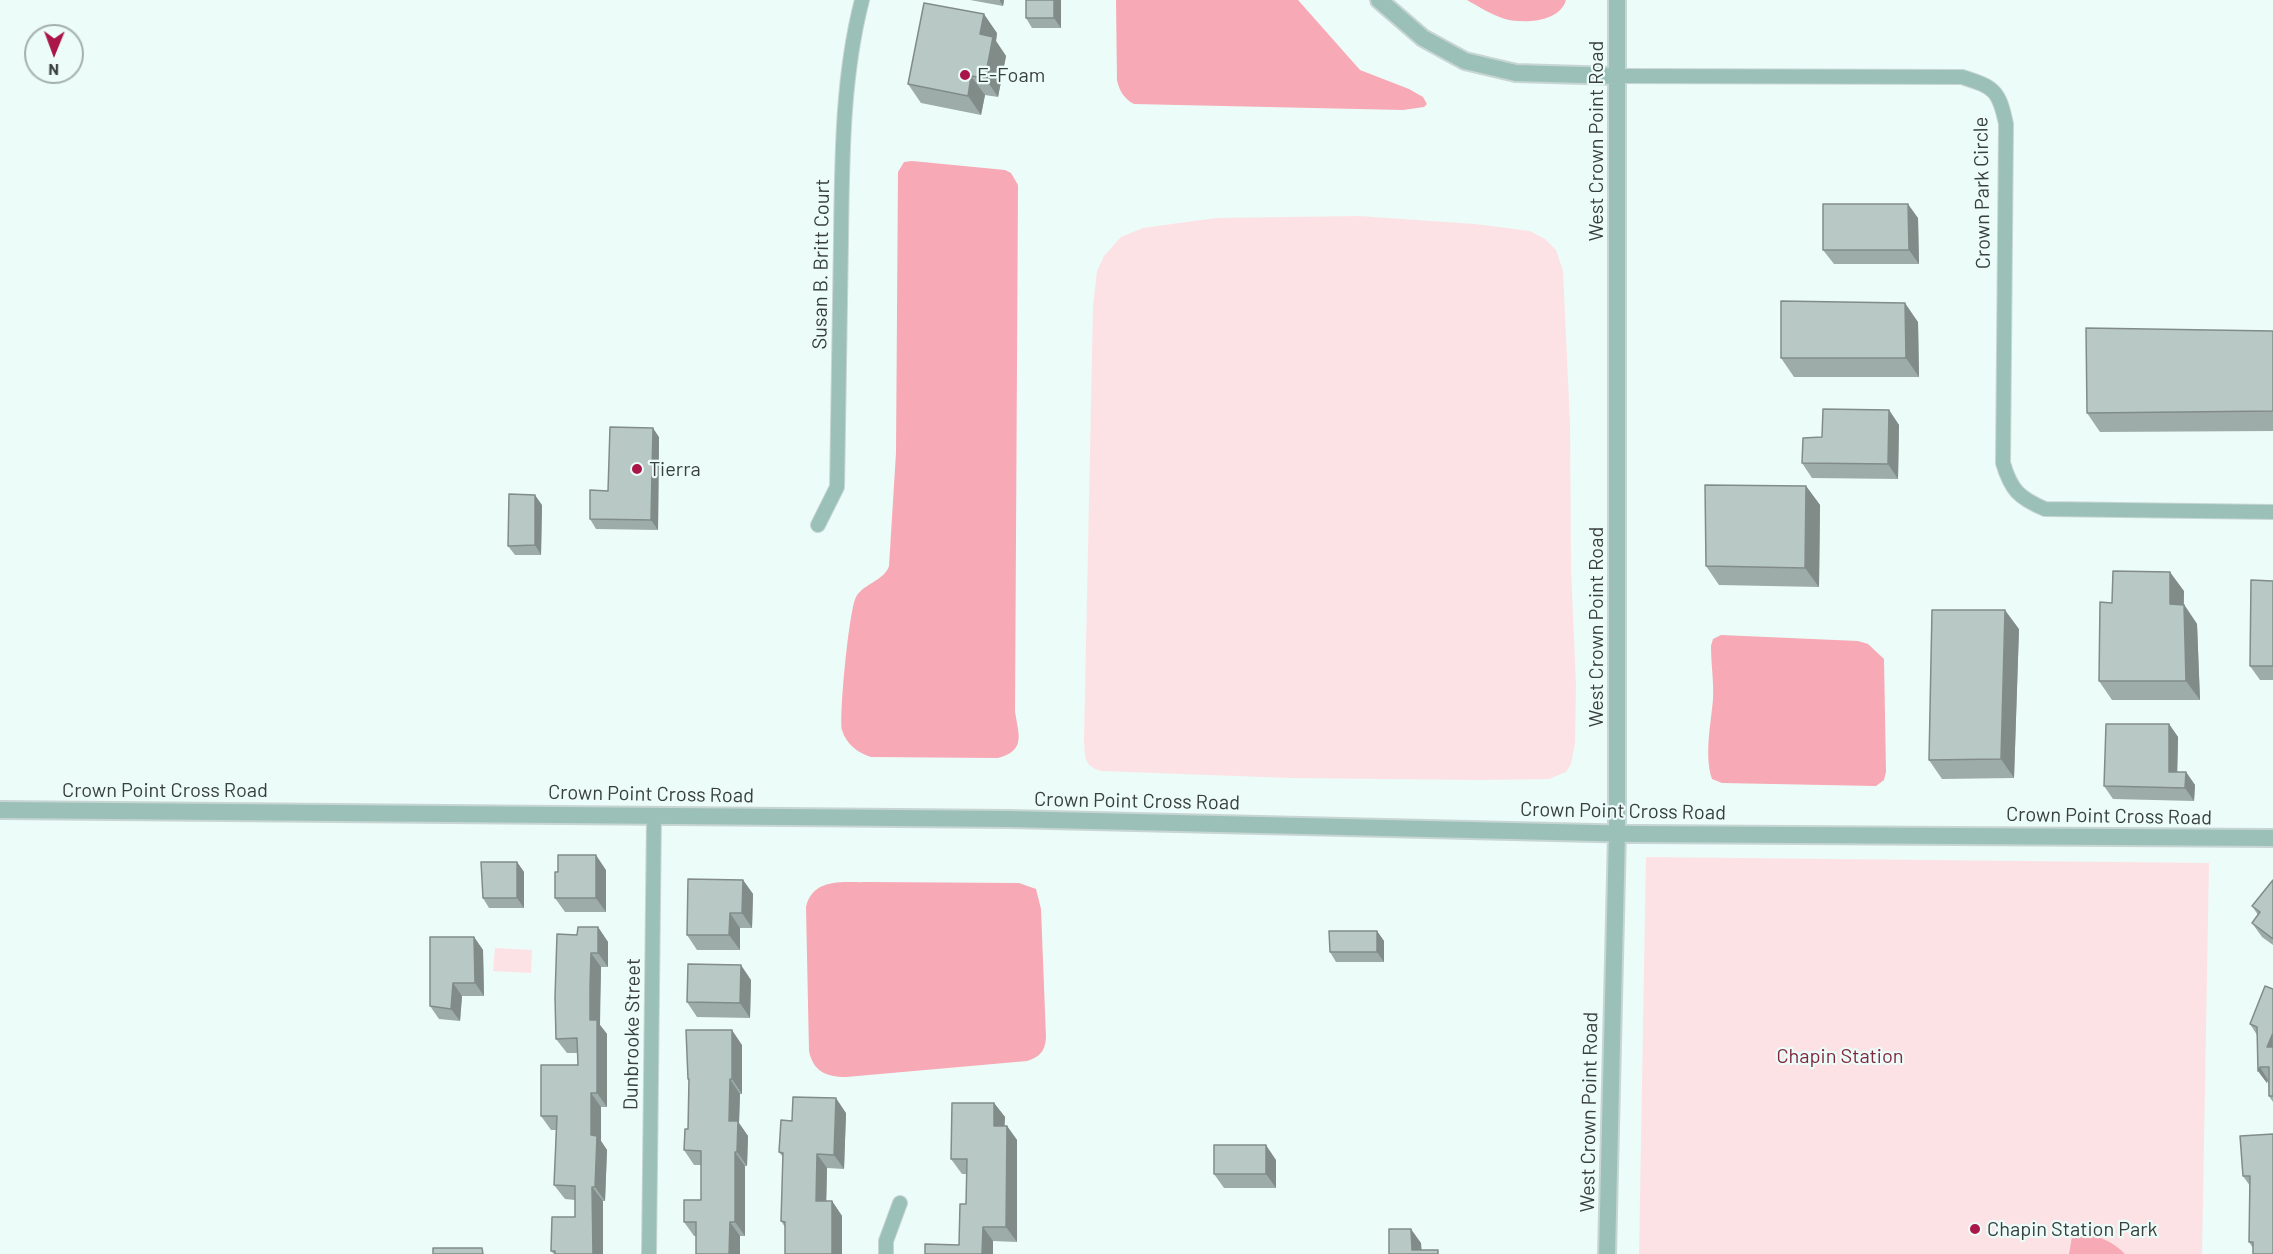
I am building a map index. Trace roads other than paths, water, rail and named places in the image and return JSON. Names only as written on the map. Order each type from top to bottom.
[{"type":"street","name":"Susan B. Britt Court","points":[[818,525],[837,487],[842,181],[848,80],[855,28],[862,0]]},
{"type":"street","name":"Crown Park Circle","points":[[1379,0],[1423,38],[1465,61],[1516,74],[1962,77],[1988,85],[2001,100],[2006,124],[2003,463],[2016,492],[2025,501],[2045,509],[2273,512]]},
{"type":"street","name":"West Crown Point Road","points":[[1607,1254],[1617,833],[1617,0]]},
{"type":"street","name":"Crown Point Cross Road","points":[[0,810],[1033,819],[1617,833],[2273,838]]},
{"type":"street","name":"Dunbrooke Street","points":[[648,1254],[654,815]]},
{"type":"street","points":[[886,1254],[886,1241],[900,1203]]},
{"type":"place","name":"E-Foam","points":[[965,75]]},
{"type":"place","name":"Tierra","points":[[637,469]]},
{"type":"place","name":"Chapin Station Park","points":[[1975,1229]]},
{"type":"park label","name":"Chapin Station","points":[[1840,1056]]}]
